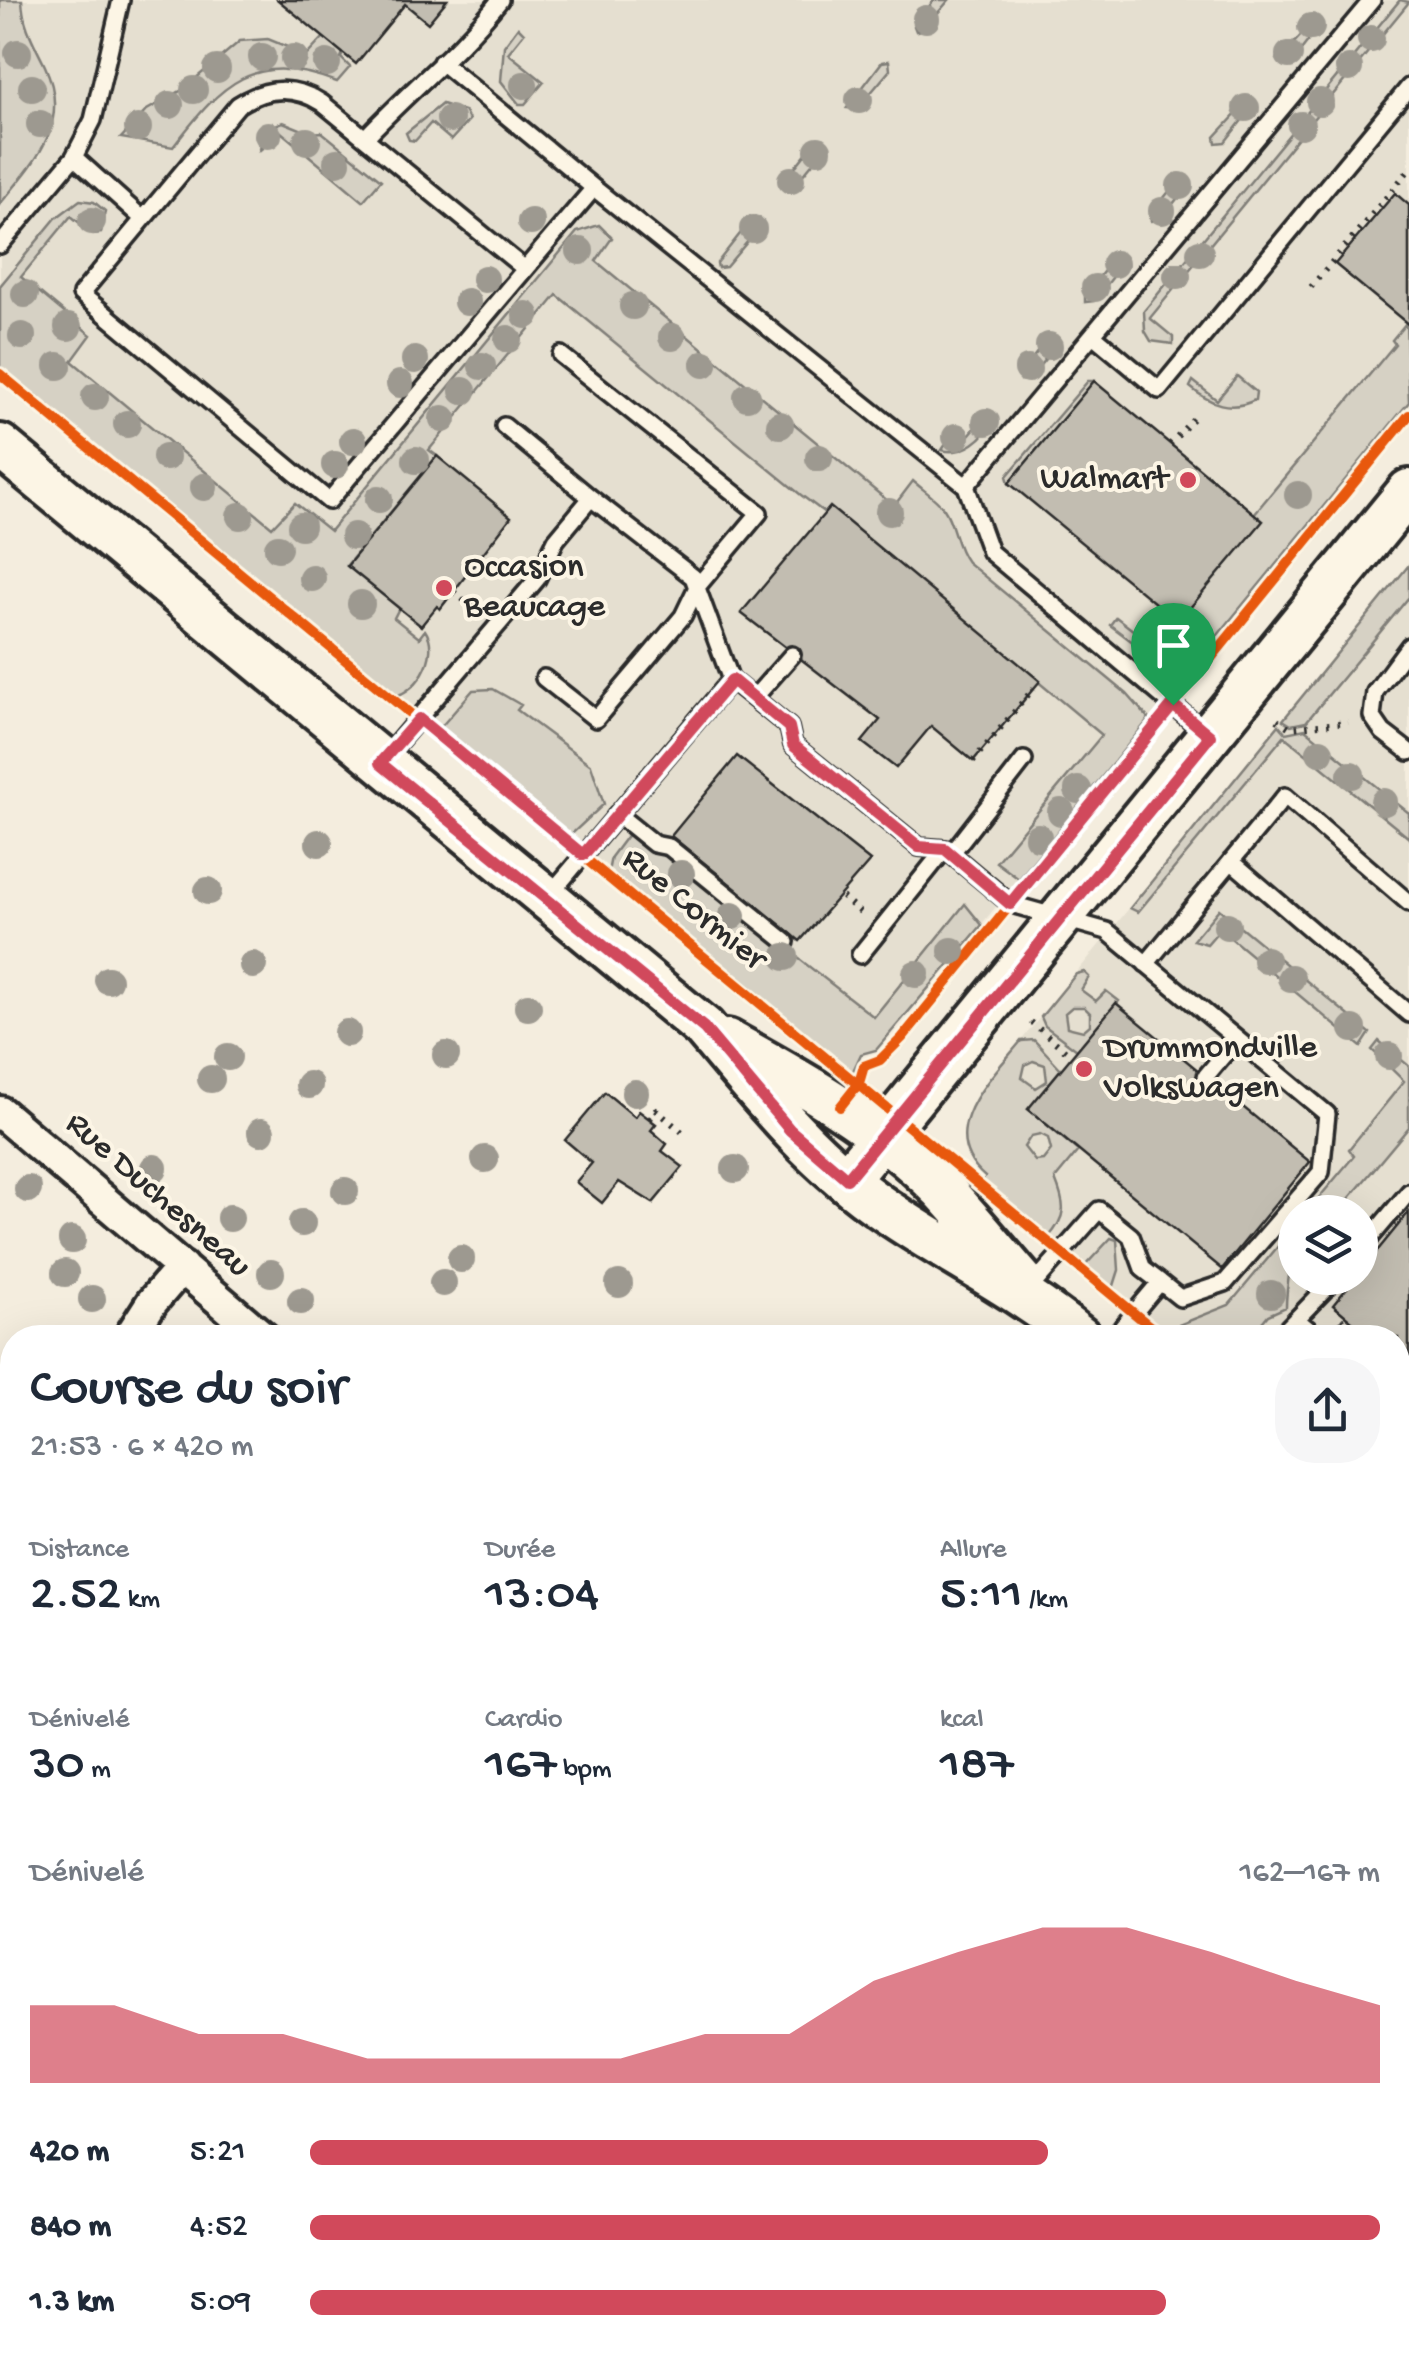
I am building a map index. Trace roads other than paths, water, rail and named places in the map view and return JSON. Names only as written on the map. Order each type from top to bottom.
[{"type":"street","points":[[0,446],[704,1028],[790,1130],[847,1179],[885,1210],[1045,1309]]},
{"type":"street","points":[[847,1179],[1408,494]]},
{"type":"street","points":[[704,1028],[822,1093],[939,1186],[1045,1309]]},
{"type":"street","name":"Rue Duchesneau","points":[[0,1112],[249,1325]]},
{"type":"street","points":[[138,1325],[182,1267]]},
{"type":"lane","points":[[0,246],[74,156],[93,120],[121,0]]},
{"type":"lane","points":[[365,138],[441,62],[468,41],[500,0]]},
{"type":"lane","points":[[966,486],[1372,0]]},
{"type":"lane","points":[[441,62],[966,486],[990,552],[1210,736]]},
{"type":"lane","points":[[1093,335],[1159,390],[1409,87]]},
{"type":"lane","points":[[526,269],[312,97],[289,90],[260,93],[238,105],[81,294],[329,502],[526,269],[594,188]]},
{"type":"lane","points":[[74,156],[144,219]]},
{"type":"lane","points":[[544,678],[596,719],[684,616],[696,587],[759,513],[561,355]]},
{"type":"lane","points":[[504,426],[693,578],[732,680],[789,727],[793,745],[919,847],[948,852],[1010,904],[1107,930],[1327,1114],[1321,1172],[1225,1283],[1180,1298],[1143,1269],[1131,1236],[1100,1210],[1045,1309]]},
{"type":"lane","points":[[380,763],[537,579],[556,540],[591,498]]},
{"type":"lane","points":[[1409,646],[1375,692],[1374,719],[1409,752]]},
{"type":"lane","points":[[754,698],[792,655]]},
{"type":"lane","points":[[547,898],[732,680]]},
{"type":"lane","points":[[860,955],[1024,760]]},
{"type":"lane","points":[[1146,964],[1285,796],[1409,903]]},
{"type":"lane","points":[[617,814],[654,844],[669,847],[786,942]]},
{"type":"lane","points":[[1231,861],[1409,1014]]},
{"type":"lane","points":[[1206,1076],[1236,1039]]},
{"type":"lane","points":[[1378,1229],[1409,1192]]},
{"type":"lane","points":[[1124,1325],[1160,1282]]},
{"type":"lane","points":[[1290,1325],[1319,1295]]},
{"type":"lane","points":[[1296,1319],[1303,1325]]},
{"type":"place","name":"Walmart","points":[[1188,480]]},
{"type":"place","name":"Occasion Beaucage","points":[[444,588]]},
{"type":"place","name":"Drummondville Volkswagen","points":[[1084,1069]]}]
